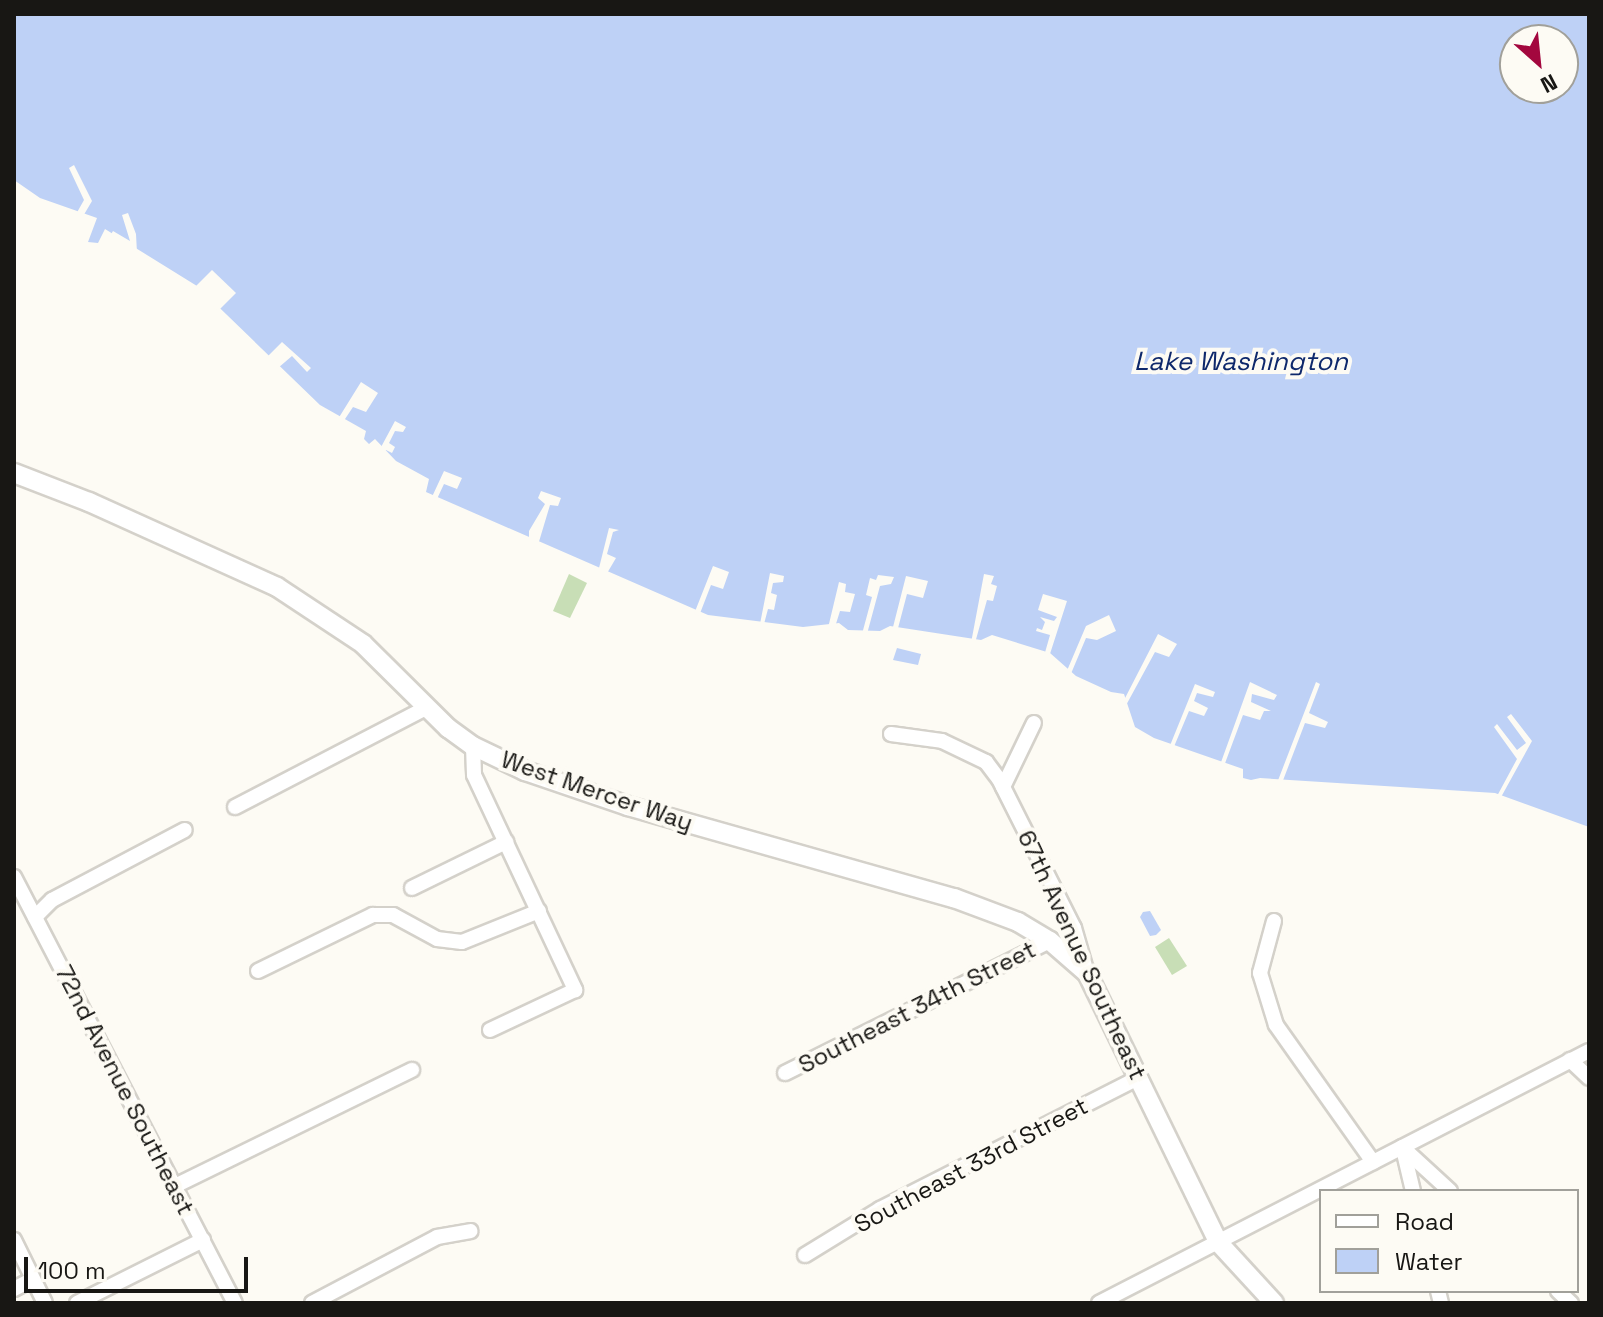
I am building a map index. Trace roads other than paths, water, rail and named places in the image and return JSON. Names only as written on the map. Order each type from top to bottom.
[{"type":"street","name":"West Mercer Way","points":[[14,473],[89,502],[277,587],[363,644],[426,708],[473,746],[525,771],[628,806],[954,898],[1018,922],[1050,941],[1087,973]]},
{"type":"street","points":[[235,807],[426,708]]},
{"type":"street","points":[[1003,787],[1034,723]]},
{"type":"street","name":"67th Avenue Southeast","points":[[891,734],[942,741],[968,751],[986,762],[1003,787],[1074,928],[1087,973],[1218,1242]]},
{"type":"street","points":[[473,746],[474,775],[575,990],[490,1030]]},
{"type":"street","points":[[35,917],[52,900],[185,830]]},
{"type":"street","points":[[412,888],[506,842]]},
{"type":"street","name":"72nd Avenue Southeast","points":[[14,877],[235,1303]]},
{"type":"street","points":[[258,971],[373,915],[393,915],[437,939],[462,942],[539,911]]},
{"type":"street","points":[[1274,921],[1260,973],[1276,1025],[1373,1162]]},
{"type":"street","name":"Southeast 34th Street","points":[[785,1073],[1050,941]]},
{"type":"street","points":[[1321,1189],[1589,1051]]},
{"type":"street","points":[[1570,1060],[1589,1078]]},
{"type":"street","points":[[175,1186],[412,1070]]},
{"type":"street","name":"Southeast 33rd Street","points":[[805,1255],[880,1209],[1138,1078]]},
{"type":"street","points":[[1402,1147],[1412,1189]]},
{"type":"street","points":[[1402,1147],[1448,1189]]},
{"type":"street","points":[[1099,1303],[1319,1190]]},
{"type":"street","points":[[312,1303],[437,1237],[470,1231]]},
{"type":"street","points":[[14,1240],[45,1303]]},
{"type":"street","points":[[77,1303],[203,1240]]},
{"type":"street","points":[[1218,1242],[1267,1298]]},
{"type":"street","points":[[14,1289],[33,1279]]},
{"type":"water","name":"Lake Washington","points":[[14,14],[1589,14],[1589,827],[1495,793],[1243,778],[1243,769],[1154,738],[1135,727],[1124,694],[1111,692],[1076,676],[1050,653],[992,635],[981,640],[890,626],[880,631],[848,630],[839,623],[803,627],[708,615],[426,492],[429,479],[396,461],[375,439],[369,444],[364,439],[366,431],[320,405],[197,286],[105,229],[98,243],[88,242],[97,218],[40,198],[14,180]]},
{"type":"water","points":[[897,648],[921,654],[918,665],[893,660]]},
{"type":"water","points":[[1150,911],[1161,930],[1150,936],[1140,917],[1143,912]]}]
